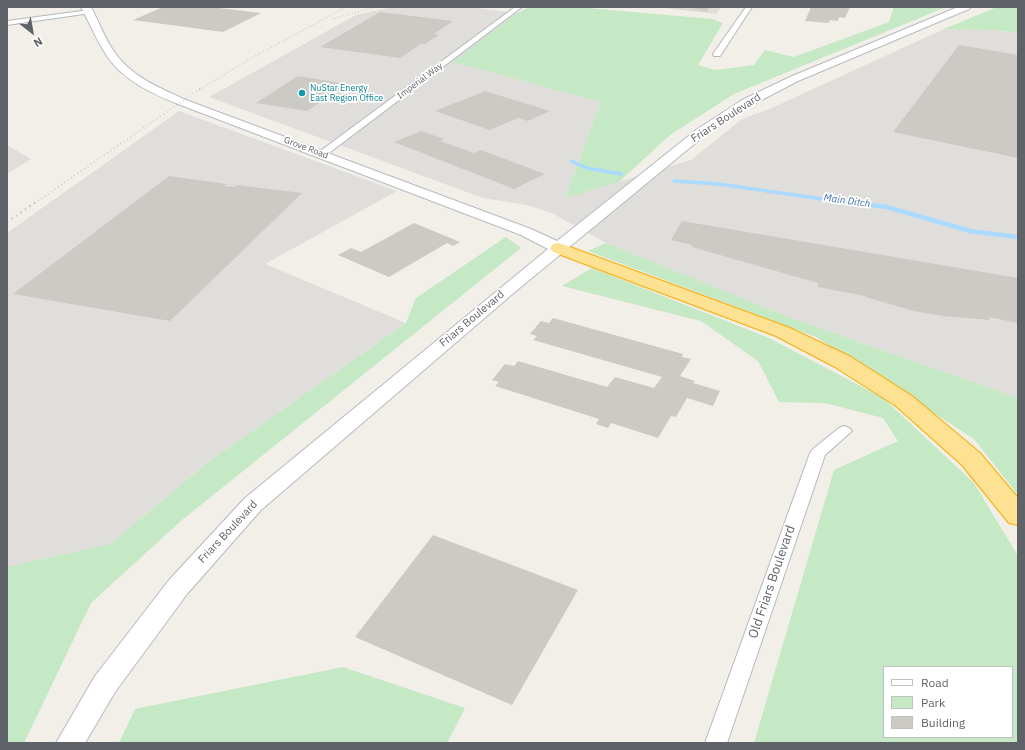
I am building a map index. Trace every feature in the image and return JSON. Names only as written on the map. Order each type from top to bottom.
[{"type":"highway","points":[[559,248],[784,332],[843,362],[904,402],[971,460],[1018,516]]},
{"type":"main road","name":"Friars Boulevard","points":[[70,743],[105,684],[178,587],[252,504],[431,353],[700,133],[746,104],[794,79],[966,7]]},
{"type":"main road","name":"Grove Road","points":[[87,10],[115,60],[133,76],[160,92],[182,102],[526,232],[559,248]]},
{"type":"street","name":"Imperial Way","points":[[322,154],[519,7]]},
{"type":"street","points":[[718,54],[749,7]]},
{"type":"street","points":[[7,23],[87,10]]},
{"type":"street","name":"Old Friars Boulevard","points":[[716,743],[818,453],[844,431]]},
{"type":"shaded area","points":[[393,7],[466,7],[517,13],[454,62],[601,102],[565,198],[691,160],[742,119],[774,107],[944,29],[994,30],[1018,33],[1018,398],[791,318],[606,243],[552,213],[527,205],[483,198],[209,97],[356,15]]},
{"type":"shaded area","points":[[659,7],[721,7],[716,14]]},
{"type":"shaded area","points":[[179,111],[397,191],[265,264],[406,323],[207,463],[110,544],[7,567],[7,233]]},
{"type":"shaded area","points":[[7,145],[31,159],[7,174]]},
{"type":"green space","points":[[530,7],[577,7],[712,19],[723,23],[698,65],[715,70],[754,65],[765,50],[794,57],[889,22],[894,7],[946,7],[734,94],[670,135],[619,182],[565,198],[601,102],[453,62],[517,13]]},
{"type":"green space","points":[[997,7],[1018,7],[1018,33],[994,30],[944,29]]},
{"type":"green space","points":[[506,237],[521,248],[182,520],[91,603],[24,743],[7,743],[7,567],[110,544],[207,463],[406,323],[416,298]]},
{"type":"green space","points":[[606,243],[791,318],[1018,398],[1018,495],[974,439],[816,337],[588,251]]},
{"type":"green space","points":[[592,268],[769,338],[883,398],[974,483],[1018,556],[1018,743],[754,743],[834,470],[898,441],[883,418],[825,403],[779,402],[758,361],[701,321],[562,286]]},
{"type":"green space","points":[[343,667],[465,708],[447,743],[119,743],[135,709]]},
{"type":"building","points":[[163,7],[211,7],[261,13],[223,32],[133,20]]},
{"type":"building","points":[[683,7],[710,7],[707,11]]},
{"type":"building","points":[[811,7],[850,7],[845,18],[839,17],[838,21],[830,20],[829,23],[805,21]]},
{"type":"building","points":[[380,12],[453,21],[434,34],[439,35],[425,44],[421,44],[400,58],[320,47]]},
{"type":"building","points":[[959,45],[1018,55],[1018,158],[893,132]]},
{"type":"building","name":"NuStar Energy East Region Office","points":[[298,76],[347,84],[307,111],[256,103]]},
{"type":"building","points":[[485,91],[550,111],[528,121],[518,118],[490,130],[435,111]]},
{"type":"building","points":[[421,131],[444,139],[440,141],[474,153],[481,150],[545,174],[514,189],[394,142]]},
{"type":"building","points":[[169,176],[227,184],[224,186],[235,187],[237,185],[302,193],[170,321],[13,294]]},
{"type":"building","points":[[682,221],[1018,278],[1018,323],[989,317],[990,320],[943,316],[914,311],[865,296],[818,287],[818,283],[671,240]]},
{"type":"building","points":[[414,223],[460,242],[453,246],[447,243],[389,277],[338,255],[351,248],[361,252]]},
{"type":"building","points":[[553,318],[683,354],[682,357],[691,359],[680,376],[695,381],[693,383],[720,391],[713,406],[687,398],[676,417],[671,416],[658,438],[611,423],[608,428],[596,424],[599,419],[495,386],[499,382],[492,380],[505,364],[514,366],[518,361],[607,387],[615,377],[654,388],[662,377],[533,340],[537,336],[530,334],[541,321],[549,323]]},
{"type":"building","points":[[433,535],[578,590],[512,705],[355,637]]},
{"type":"waterway","name":"Main Ditch","points":[[571,161],[587,168],[621,174]]},
{"type":"waterway","name":"Main Ditch","points":[[674,181],[719,184],[843,202]]},
{"type":"waterway","name":"Main Ditch","points":[[843,202],[887,207],[970,231],[1018,237]]},
{"type":"waterway","name":"Main Ditch","points":[[843,202],[850,203]]},
{"type":"railway","points":[[199,90],[248,60],[346,7]]},
{"type":"railway","points":[[332,19],[376,7]]},
{"type":"railway","points":[[662,7],[708,12]]},
{"type":"railway","points":[[35,203],[200,89]]},
{"type":"railway","points":[[7,222],[36,202]]},
{"type":"place","name":"NuStar Energy East Region Office","points":[[302,93]]}]
